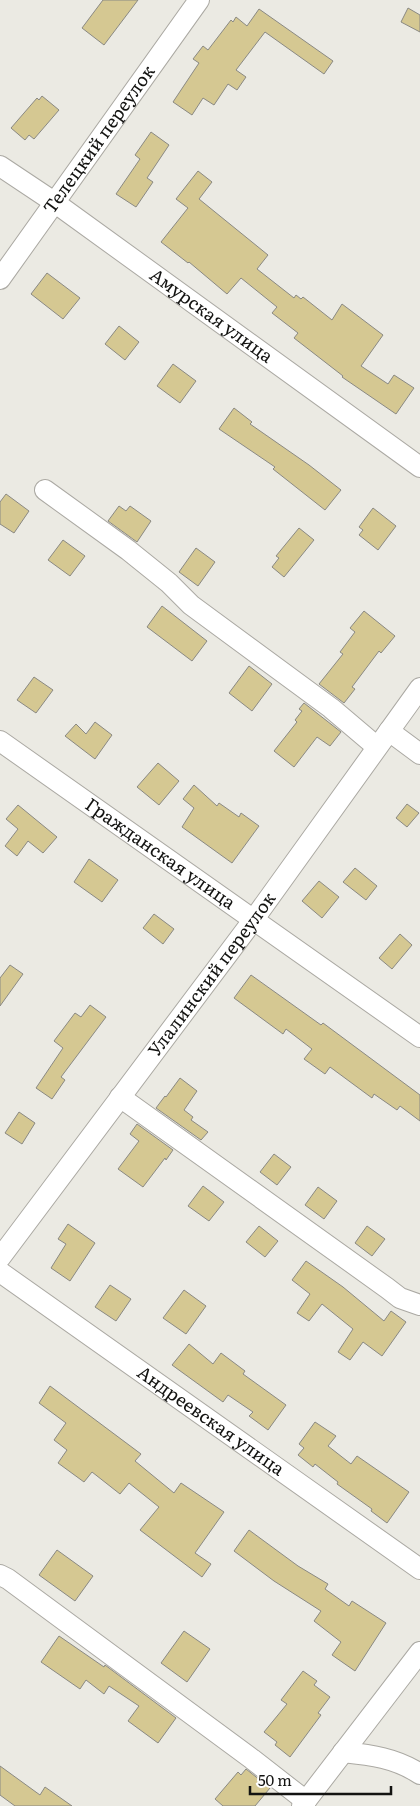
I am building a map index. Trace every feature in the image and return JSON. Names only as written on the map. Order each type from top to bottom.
[{"type":"street","name":"Телецкий переулок","points":[[0,279],[199,0]]},
{"type":"street","name":"Амурская улица","points":[[0,166],[54,202],[420,467]]},
{"type":"street","points":[[45,490],[128,550],[169,583],[191,605],[331,708],[377,747]]},
{"type":"street","name":"Улалинский переулок","points":[[0,1258],[254,920],[420,688]]},
{"type":"street","points":[[389,731],[420,754]]},
{"type":"street","name":"Гражданская улица","points":[[0,741],[420,1037]]},
{"type":"street","points":[[120,1097],[400,1298],[420,1305]]},
{"type":"street","name":"Андреевская улица","points":[[0,1272],[420,1568]]},
{"type":"street","points":[[0,1575],[244,1753],[304,1804],[420,1652]]},
{"type":"street","points":[[343,1752],[386,1758],[404,1764],[420,1774]]},
{"type":"building","points":[[103,0],[138,0],[104,45],[82,28]]},
{"type":"building","points":[[408,8],[420,15],[420,32],[401,22]]},
{"type":"building","points":[[259,9],[333,61],[324,74],[265,32],[236,70],[246,77],[237,90],[228,84],[214,105],[203,98],[192,115],[173,102],[199,63],[193,59],[203,46],[208,50],[231,20],[233,22],[236,17],[247,26]]},
{"type":"building","points":[[42,96],[59,110],[34,139],[29,135],[25,140],[11,128],[37,98],[39,100]]},
{"type":"building","points":[[151,132],[169,145],[147,178],[153,182],[136,207],[116,194],[140,159],[135,155]]},
{"type":"building","points":[[198,171],[212,182],[199,199],[268,255],[257,269],[294,298],[296,295],[301,299],[303,297],[332,320],[342,304],[383,335],[361,366],[388,384],[394,375],[414,388],[396,414],[342,377],[294,338],[298,333],[272,313],[277,307],[241,278],[227,294],[189,262],[161,242],[188,208],[176,199]]},
{"type":"building","points":[[47,273],[80,298],[63,319],[31,294]]},
{"type":"building","points":[[119,326],[139,342],[125,360],[105,344]]},
{"type":"building","points":[[173,364],[196,381],[180,403],[157,386]]},
{"type":"building","points":[[234,408],[252,422],[250,424],[341,490],[325,510],[273,469],[275,467],[219,429]]},
{"type":"building","points":[[6,494],[29,511],[14,533],[0,524],[0,502]]},
{"type":"building","points":[[119,506],[126,511],[130,506],[151,521],[137,542],[108,521]]},
{"type":"building","points":[[373,508],[396,526],[378,550],[359,535],[363,530],[359,527]]},
{"type":"building","points":[[299,528],[314,540],[284,577],[272,567],[279,558],[276,556]]},
{"type":"building","points":[[63,540],[85,556],[70,576],[48,560]]},
{"type":"building","points":[[196,548],[215,562],[198,586],[179,572]]},
{"type":"building","points":[[162,606],[207,641],[192,661],[147,627]]},
{"type":"building","points":[[364,611],[395,636],[381,653],[379,651],[352,687],[355,689],[344,703],[319,684],[343,654],[340,652],[355,632],[350,628]]},
{"type":"building","points":[[249,666],[272,684],[252,711],[229,693]]},
{"type":"building","points":[[34,677],[53,690],[36,713],[17,700]]},
{"type":"building","points":[[304,703],[341,732],[330,746],[317,737],[294,767],[274,751],[297,722],[295,720],[302,711],[299,709]]},
{"type":"building","points":[[95,722],[112,735],[95,759],[65,736],[76,724],[86,734]]},
{"type":"building","points":[[158,763],[179,781],[159,805],[137,787]]},
{"type":"building","points":[[194,785],[217,806],[219,803],[239,817],[241,813],[259,826],[232,863],[182,827],[194,808],[183,799]]},
{"type":"building","points":[[407,804],[419,813],[407,827],[396,818]]},
{"type":"building","points":[[18,805],[57,837],[43,853],[28,841],[17,856],[5,846],[18,829],[6,819]]},
{"type":"building","points":[[89,859],[118,880],[102,902],[74,882]]},
{"type":"building","points":[[355,868],[377,886],[366,900],[343,882]]},
{"type":"building","points":[[319,881],[339,897],[322,918],[302,901]]},
{"type":"building","points":[[154,914],[174,929],[163,944],[143,928]]},
{"type":"building","points":[[400,934],[412,945],[392,969],[379,958]]},
{"type":"building","points":[[10,965],[23,974],[0,1006],[0,978]]},
{"type":"building","points":[[251,975],[321,1025],[323,1023],[420,1095],[420,1121],[400,1106],[397,1110],[374,1094],[372,1098],[330,1067],[325,1074],[304,1059],[312,1049],[286,1029],[283,1034],[234,998]]},
{"type":"building","points":[[90,1005],[106,1017],[61,1077],[65,1080],[52,1099],[36,1088],[63,1048],[54,1041],[75,1013],[81,1017]]},
{"type":"building","points":[[180,1078],[197,1091],[184,1110],[193,1117],[191,1120],[208,1132],[201,1140],[156,1108]]},
{"type":"building","points":[[19,1112],[35,1123],[22,1144],[5,1133]]},
{"type":"building","points":[[137,1124],[173,1150],[143,1187],[118,1169],[139,1141],[130,1134]]},
{"type":"building","points":[[274,1154],[291,1167],[277,1185],[260,1172]]},
{"type":"building","points":[[203,1186],[224,1202],[209,1221],[188,1206]]},
{"type":"building","points":[[318,1187],[337,1201],[324,1219],[305,1205]]},
{"type":"building","points":[[68,1224],[95,1243],[70,1281],[51,1268],[66,1244],[58,1239]]},
{"type":"building","points":[[259,1226],[278,1241],[265,1257],[246,1242]]},
{"type":"building","points":[[367,1226],[385,1239],[372,1256],[355,1243]]},
{"type":"building","points":[[306,1261],[343,1287],[384,1321],[391,1311],[406,1322],[382,1356],[363,1342],[350,1360],[338,1352],[353,1329],[322,1304],[309,1321],[297,1313],[310,1294],[292,1280]]},
{"type":"building","points":[[110,1285],[131,1299],[116,1321],[95,1307]]},
{"type":"building","points":[[184,1290],[206,1306],[186,1334],[163,1318]]},
{"type":"building","points":[[189,1344],[213,1364],[221,1353],[245,1371],[243,1374],[286,1405],[268,1430],[249,1416],[253,1412],[228,1395],[223,1402],[172,1365]]},
{"type":"building","points":[[50,1386],[141,1454],[135,1461],[174,1493],[181,1483],[224,1512],[195,1553],[211,1564],[202,1577],[140,1530],[159,1507],[129,1483],[120,1494],[92,1472],[84,1482],[58,1463],[67,1450],[54,1440],[66,1423],[39,1403]]},
{"type":"building","points":[[315,1422],[336,1436],[328,1446],[351,1464],[357,1456],[409,1492],[387,1523],[371,1511],[372,1509],[337,1484],[338,1482],[315,1464],[313,1467],[298,1455],[304,1448],[299,1444]]},
{"type":"building","points":[[249,1530],[298,1566],[328,1584],[325,1589],[349,1606],[352,1601],[386,1623],[355,1671],[332,1655],[341,1642],[314,1621],[321,1611],[274,1581],[234,1551]]},
{"type":"building","points":[[57,1550],[93,1576],[75,1601],[39,1575]]},
{"type":"building","points":[[184,1631],[210,1649],[187,1682],[161,1663]]},
{"type":"building","points":[[59,1636],[104,1667],[105,1665],[176,1718],[158,1743],[128,1721],[139,1706],[109,1686],[104,1694],[86,1680],[80,1689],[41,1662]]},
{"type":"building","points":[[303,1671],[317,1681],[314,1685],[330,1697],[318,1713],[321,1715],[290,1757],[275,1745],[277,1742],[264,1732],[287,1704],[281,1700]]},
{"type":"building","points":[[0,1766],[40,1795],[45,1787],[72,1806],[15,1806],[0,1795]]},
{"type":"building","points":[[246,1769],[270,1788],[255,1806],[223,1806],[215,1799],[238,1772],[241,1775]]}]
